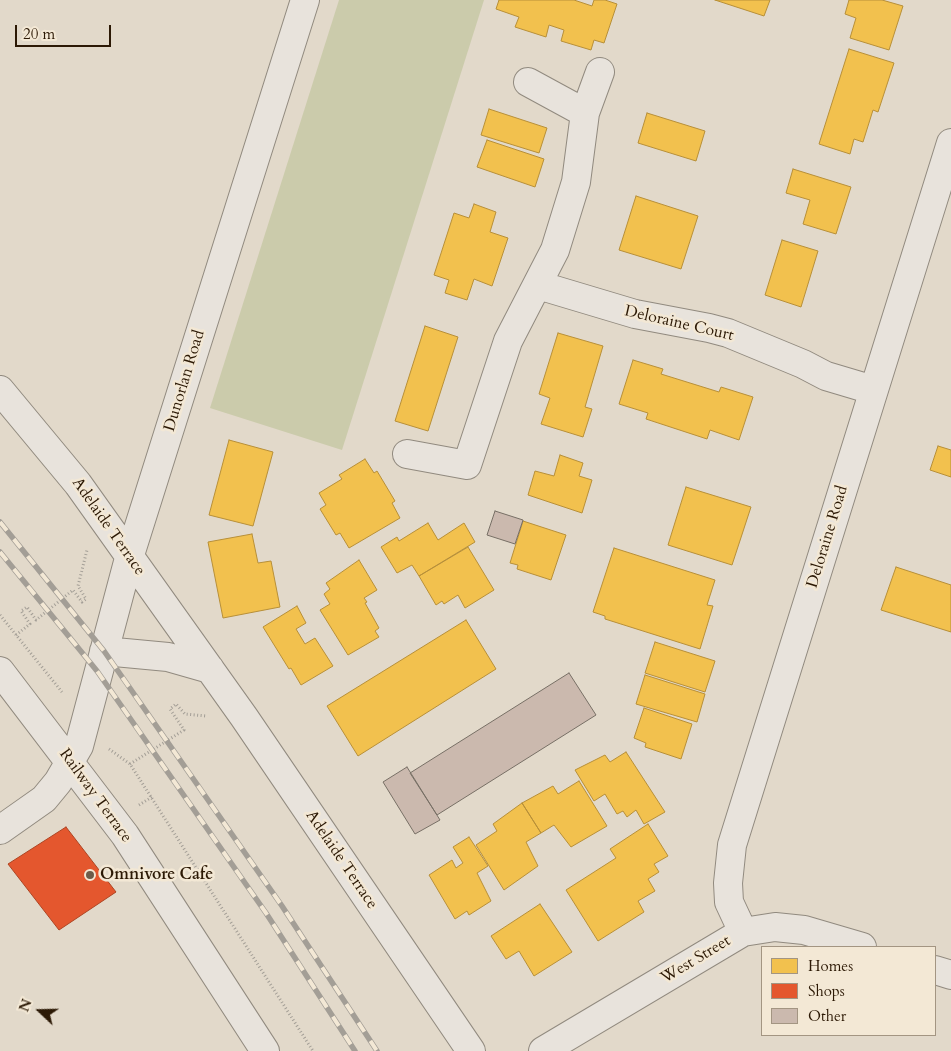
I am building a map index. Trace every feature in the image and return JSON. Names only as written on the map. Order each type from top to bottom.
[{"type":"street","name":"Dunorlan Road","points":[[0,830],[44,799],[79,746],[129,558],[304,0]]},
{"type":"street","points":[[407,454],[468,466],[508,341],[555,250],[576,182],[586,113],[600,72]]},
{"type":"street","points":[[528,82],[586,113]]},
{"type":"street","name":"Deloraine Road","points":[[743,932],[730,902],[728,883],[732,845],[951,143]]},
{"type":"street","name":"Deloraine Court","points":[[538,286],[635,314],[718,330],[803,364],[826,376],[874,390]]},
{"type":"street","name":"Adelaide Terrace","points":[[0,390],[78,484],[210,669],[471,1051]]},
{"type":"street","points":[[104,651],[168,657],[210,669]]},
{"type":"street","name":"Railway Terrace","points":[[0,671],[124,835],[265,1051]]},
{"type":"street","name":"West Street","points":[[543,1051],[743,932],[775,927],[804,930],[859,946]]},
{"type":"street","points":[[936,970],[951,975]]},
{"type":"path","points":[[16,635],[30,624],[21,611],[27,607],[36,620],[73,590],[82,602],[86,599],[78,586],[89,542]]},
{"type":"path","points":[[0,615],[52,679]]},
{"type":"path","points":[[130,764],[184,730],[170,708],[176,704],[185,714],[205,717],[232,700]]},
{"type":"path","points":[[105,746],[130,764],[313,1051]]},
{"type":"green space","points":[[339,0],[484,0],[342,450],[210,408]]},
{"type":"building: Homes","points":[[499,0],[574,0],[592,6],[594,0],[605,0],[617,4],[604,43],[594,40],[591,50],[561,41],[564,30],[549,25],[546,37],[515,27],[519,17],[496,9]]},
{"type":"building: Homes","points":[[715,0],[770,0],[764,16]]},
{"type":"building: Homes","points":[[849,0],[882,0],[903,6],[889,50],[850,38],[856,18],[845,14]]},
{"type":"building: Homes","points":[[849,49],[894,63],[878,112],[873,110],[863,142],[854,139],[850,154],[819,144]]},
{"type":"building: Homes","points":[[489,109],[547,128],[539,153],[481,135]]},
{"type":"building: Homes","points":[[647,113],[705,131],[696,161],[638,143]]},
{"type":"building: Homes","points":[[487,140],[544,159],[535,187],[477,167]]},
{"type":"building: Homes","points":[[793,169],[851,187],[836,234],[803,224],[810,200],[786,193]]},
{"type":"building: Homes","points":[[636,196],[698,216],[681,269],[619,250]]},
{"type":"building: Homes","points":[[474,204],[496,212],[490,232],[508,238],[492,286],[474,279],[467,300],[445,293],[449,280],[434,275],[454,213],[469,218]]},
{"type":"building: Homes","points":[[782,240],[818,251],[801,307],[765,295]]},
{"type":"building: Homes","points":[[425,326],[458,337],[428,431],[395,421]]},
{"type":"building: Homes","points":[[558,333],[603,346],[585,407],[592,409],[583,437],[541,424],[550,398],[539,394]]},
{"type":"building: Homes","points":[[633,360],[663,369],[661,374],[719,392],[721,387],[753,397],[739,440],[710,430],[707,439],[646,419],[648,413],[619,404]]},
{"type":"building: Homes","points":[[229,440],[273,452],[253,526],[209,515]]},
{"type":"building: Homes","points":[[938,446],[951,450],[951,477],[930,470]]},
{"type":"building: Homes","points":[[560,455],[583,463],[579,476],[592,480],[582,513],[528,495],[535,471],[554,476]]},
{"type":"building: Homes","points":[[365,459],[374,473],[377,471],[395,501],[392,503],[400,518],[349,548],[340,533],[336,535],[320,509],[326,505],[319,493],[342,479],[339,475]]},
{"type":"building: Homes","points":[[686,487],[751,507],[732,565],[668,545]]},
{"type":"building: Homes","points":[[523,521],[566,535],[551,580],[517,569],[518,565],[510,563]]},
{"type":"building: Homes","points":[[428,523],[438,540],[464,523],[475,542],[419,576],[412,565],[397,573],[381,547],[397,537],[399,541]]},
{"type":"building: Homes","points":[[252,534],[258,563],[271,561],[280,607],[223,618],[208,542]]},
{"type":"building: Homes","points":[[468,547],[494,590],[465,608],[458,595],[444,604],[442,601],[436,605],[419,576]]},
{"type":"building: Homes","points":[[614,548],[715,580],[707,605],[713,606],[700,649],[605,619],[605,616],[593,612]]},
{"type":"building: Homes","points":[[359,560],[377,590],[364,598],[379,628],[375,631],[379,637],[348,655],[320,610],[330,604],[324,594],[330,589],[326,583]]},
{"type":"building: Homes","points":[[896,567],[951,585],[951,632],[881,610]]},
{"type":"building: Homes","points":[[297,606],[306,623],[296,629],[305,644],[315,638],[333,666],[301,685],[263,627]]},
{"type":"building: Homes","points":[[466,620],[496,669],[358,756],[327,706]]},
{"type":"building: Homes","points":[[655,642],[715,661],[705,692],[645,673]]},
{"type":"building: Homes","points":[[645,675],[705,694],[697,722],[636,704]]},
{"type":"building: Homes","points":[[644,708],[692,724],[681,759],[645,747],[646,743],[634,738]]},
{"type":"building: Homes","points":[[626,752],[665,812],[644,824],[636,810],[627,817],[623,811],[617,814],[605,794],[594,801],[575,770],[605,755],[610,762]]},
{"type":"building: Homes","points":[[579,781],[607,826],[571,847],[554,825],[541,833],[522,803],[553,786],[558,794]]},
{"type":"building: Homes","points":[[522,803],[541,833],[526,842],[538,866],[504,890],[476,845],[497,831],[493,824]]},
{"type":"building: Homes","points":[[648,824],[668,856],[654,864],[659,872],[648,879],[655,891],[638,901],[644,912],[598,941],[566,890],[616,858],[610,849]]},
{"type":"building: Homes","points":[[469,837],[488,866],[477,873],[491,901],[469,915],[467,911],[455,919],[429,875],[452,860],[456,868],[463,863],[453,847]]},
{"type":"building: Homes","points":[[540,904],[572,952],[534,976],[519,951],[506,959],[491,936]]},
{"type":"building: Shops","points":[[66,827],[116,892],[59,930],[8,864]]},
{"type":"building: Other","points":[[495,511],[523,520],[515,544],[487,535]]},
{"type":"building: Other","points":[[569,673],[596,715],[437,815],[410,773]]},
{"type":"building: Other","points":[[407,767],[440,820],[415,834],[383,782]]},
{"type":"railway","points":[[0,522],[104,651],[282,906],[377,1051]]},
{"type":"railway","points":[[0,552],[97,671],[266,913],[355,1051]]},
{"type":"place","name":"Omnivore Cafe","points":[[90,875]]}]
